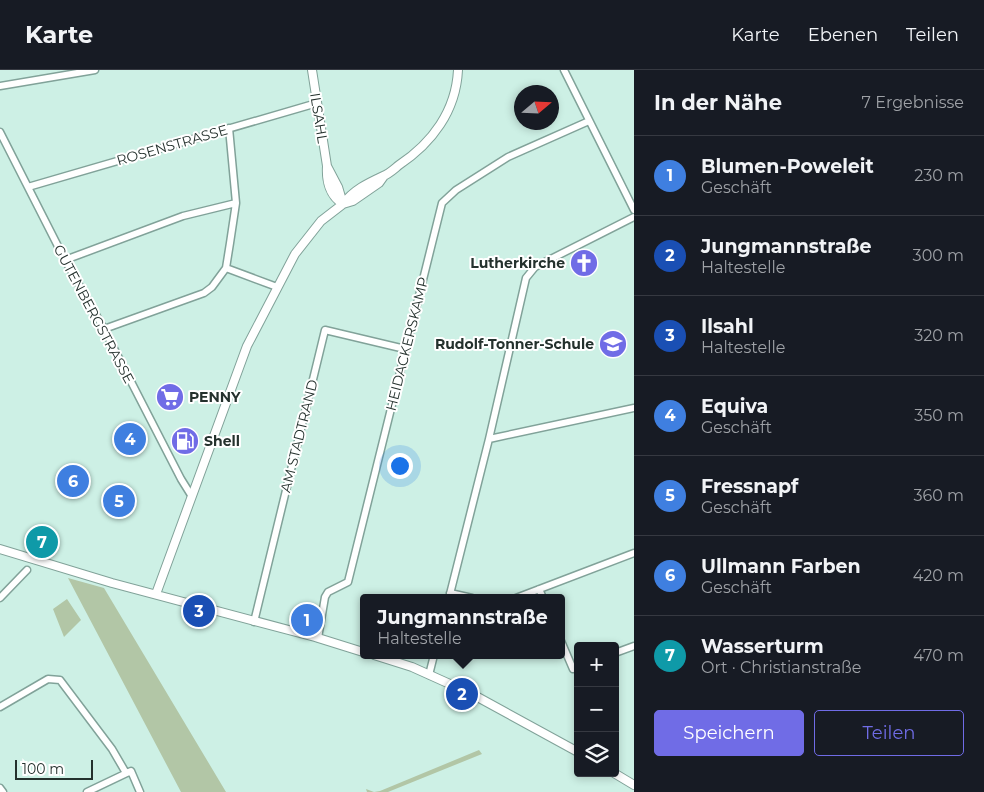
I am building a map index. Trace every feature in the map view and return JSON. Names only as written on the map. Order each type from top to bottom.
[{"type":"main road","name":"ILSAHL","points":[[312,70],[327,166],[326,176],[336,200],[343,204]]},
{"type":"main road","points":[[156,594],[247,346],[295,254],[307,236],[321,221],[343,204],[349,195],[376,178],[384,176],[417,153],[435,133],[445,116],[453,97],[458,74]]},
{"type":"main road","name":"ILSAHL","points":[[327,166],[338,188],[343,204]]},
{"type":"main road","points":[[343,204],[353,201],[379,184],[384,176]]},
{"type":"main road","points":[[338,188],[358,190]]},
{"type":"main road","points":[[0,549],[230,616],[318,638],[360,651]]},
{"type":"main road","points":[[387,659],[412,667],[472,694],[574,750]]},
{"type":"main road","points":[[619,776],[634,785]]},
{"type":"street","points":[[0,86],[96,70]]},
{"type":"street","points":[[564,70],[634,210]]},
{"type":"street","name":"ROSENSTRASSE","points":[[28,187],[317,104]]},
{"type":"street","name":"HEIDACKERSKAMP","points":[[318,638],[325,597],[328,592],[348,582],[442,204],[456,190],[508,157],[589,121]]},
{"type":"street","points":[[104,329],[204,294],[212,288],[226,268],[236,203],[229,128]]},
{"type":"street","name":"GUTENBERGSTRASSE","points":[[0,132],[65,260],[104,329],[174,466],[191,495]]},
{"type":"street","points":[[65,260],[183,216],[236,203]]},
{"type":"street","points":[[449,594],[489,439],[526,278],[535,268],[634,218]]},
{"type":"street","points":[[226,268],[277,287]]},
{"type":"street","name":"AM STADTRAND","points":[[254,622],[325,330],[405,349]]},
{"type":"street","points":[[489,439],[634,408]]},
{"type":"street","points":[[526,594],[634,553]]},
{"type":"street","points":[[0,598],[27,570]]},
{"type":"street","points":[[539,589],[541,594]]},
{"type":"street","points":[[619,652],[634,646]]},
{"type":"street","points":[[565,651],[574,670]]},
{"type":"street","points":[[429,675],[433,659]]},
{"type":"street","points":[[0,707],[48,679],[60,680],[112,749],[140,792]]},
{"type":"street","points":[[87,792],[128,772]]},
{"type":"street","points":[[0,788],[3,792]]},
{"type":"green space","points":[[68,578],[104,588],[226,792],[181,792]]},
{"type":"green space","points":[[67,599],[81,620],[64,637],[53,609]]},
{"type":"green space","points":[[479,750],[482,754],[388,792],[374,792]]},
{"type":"place","name":"Lutherkirche","points":[[584,263]]},
{"type":"place","name":"Rudolf-Tonner-Schule","points":[[613,344]]},
{"type":"place","name":"PENNY","points":[[170,397]]},
{"type":"place","name":"Equiva","points":[[130,439]]},
{"type":"place","name":"Shell","points":[[185,441]]},
{"type":"place","name":"Ullmann Farben","points":[[73,481]]},
{"type":"place","name":"Fressnapf","points":[[119,501]]},
{"type":"place","name":"Wasserturm","points":[[42,542]]},
{"type":"place","name":"Ilsahl","points":[[199,611]]},
{"type":"place","name":"Blumen-Poweleit","points":[[307,620]]},
{"type":"place","name":"Jungmannstraße","points":[[462,694]]}]
